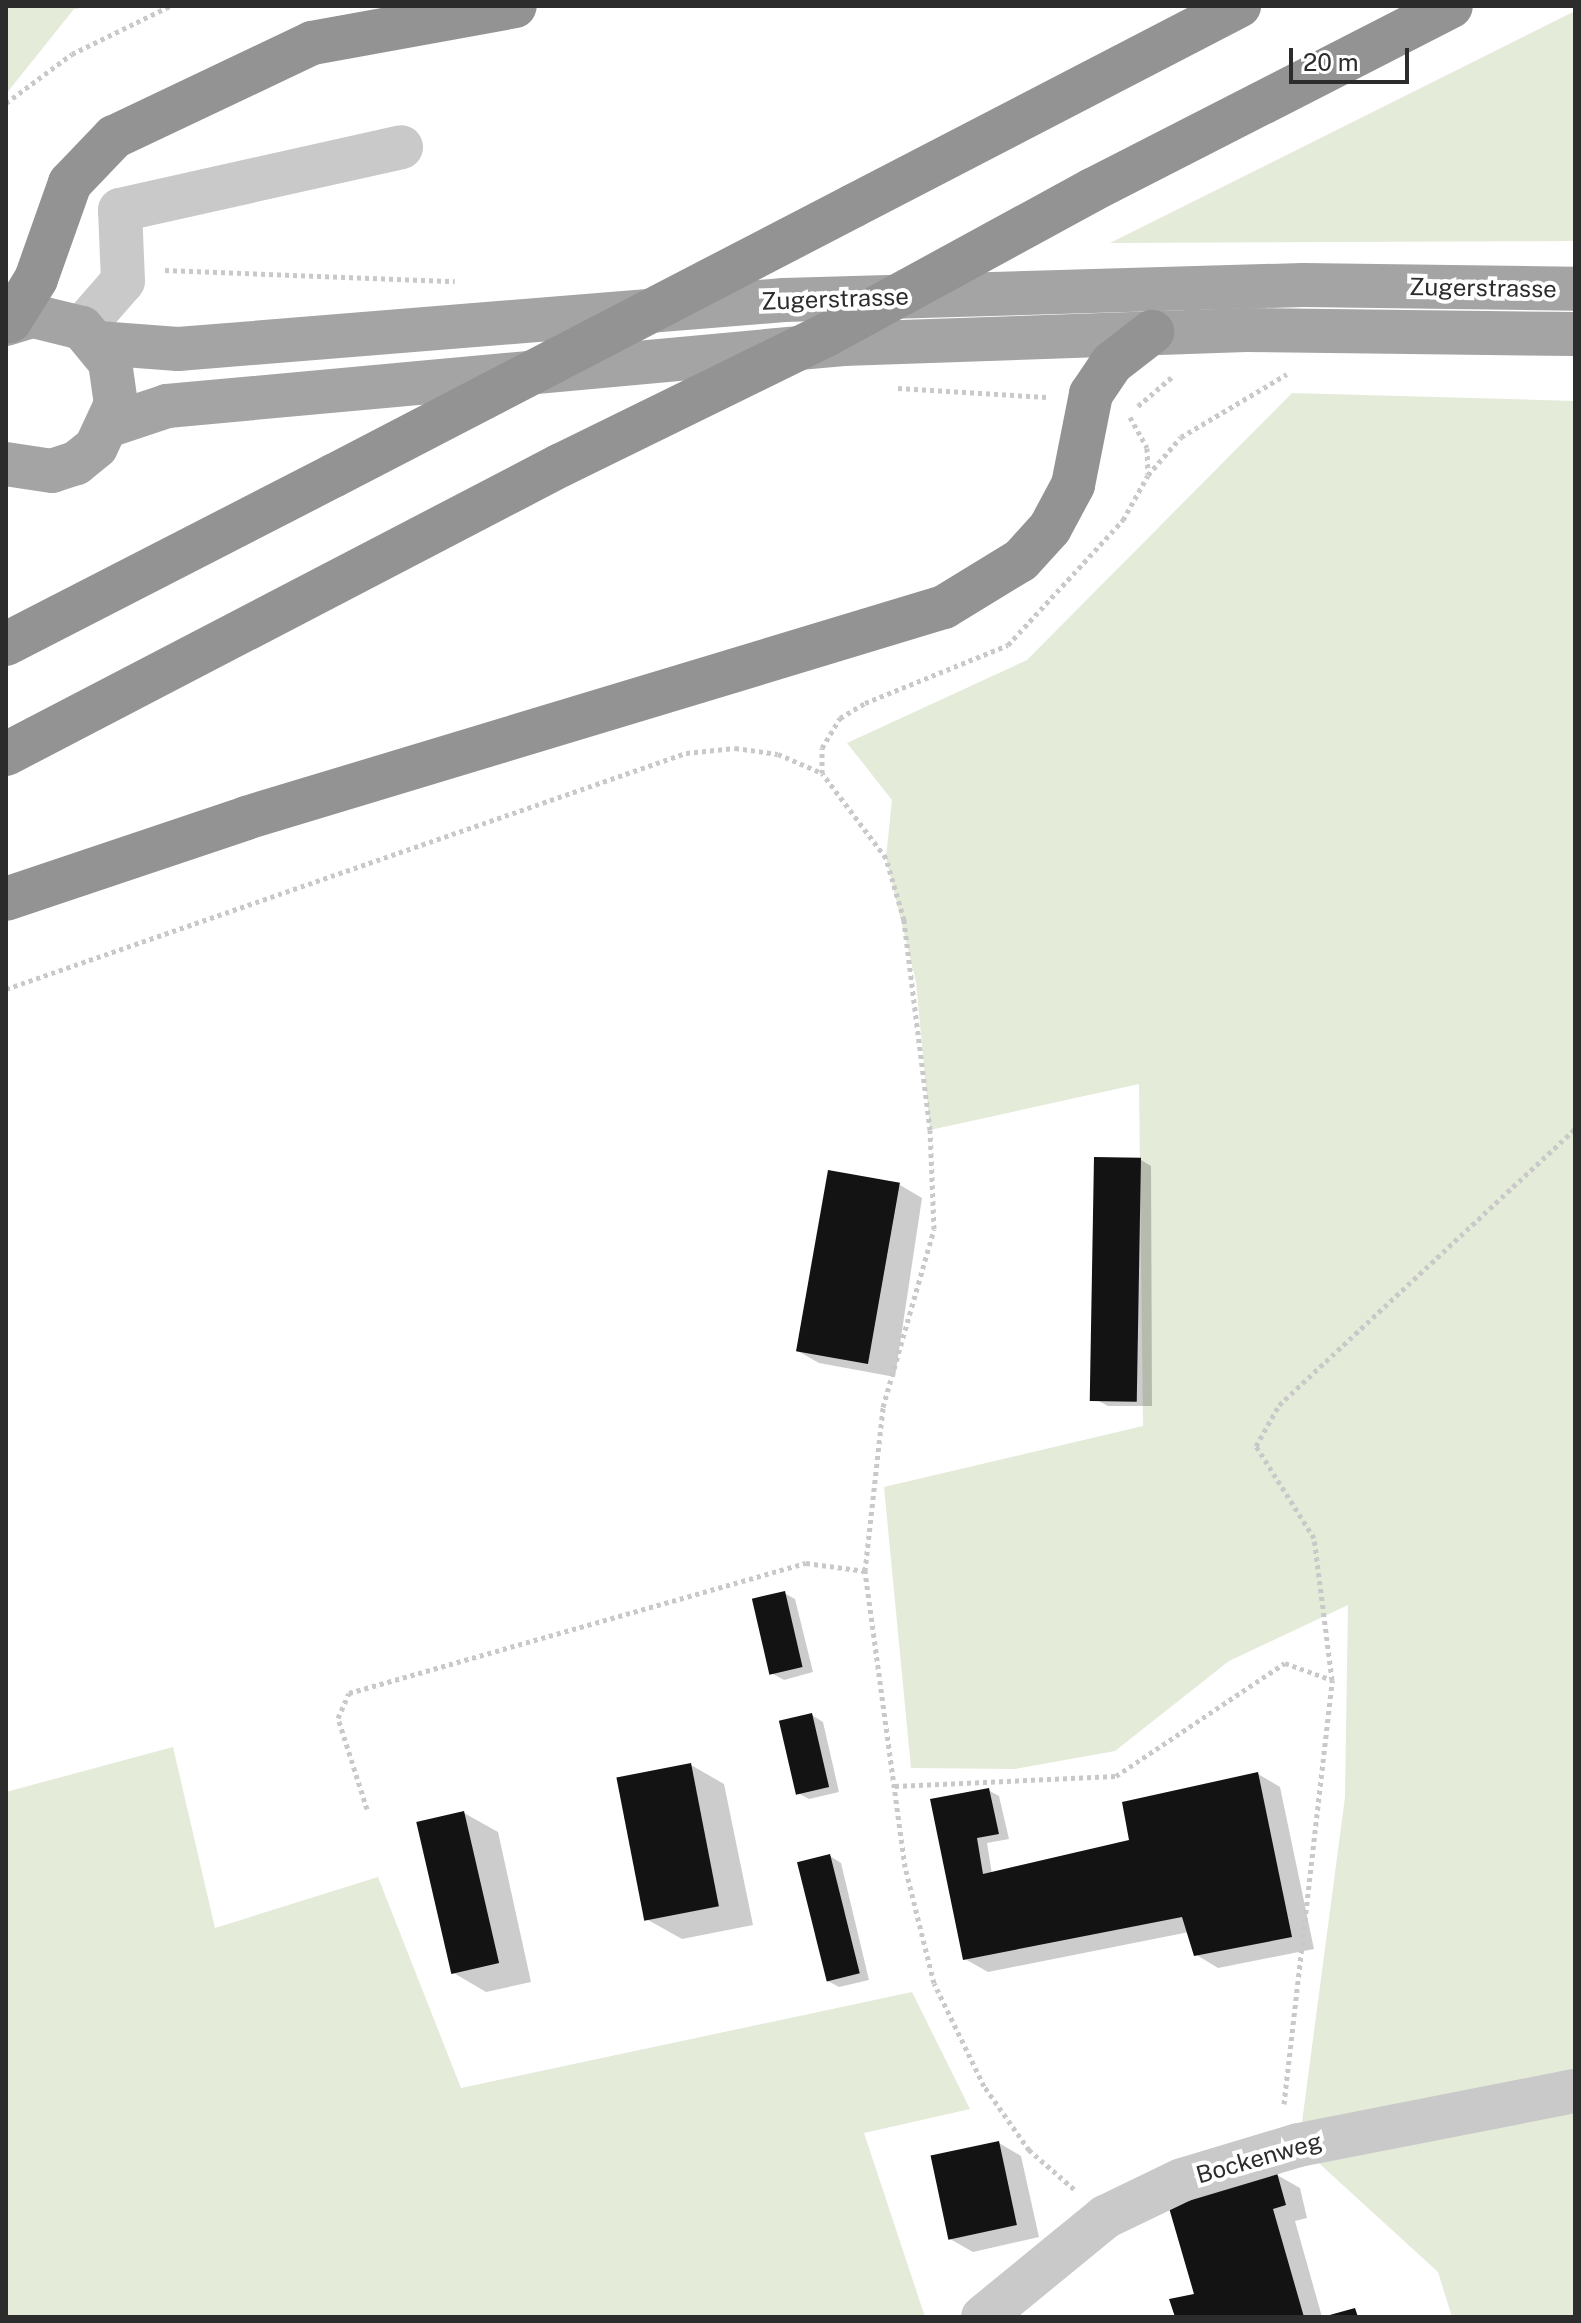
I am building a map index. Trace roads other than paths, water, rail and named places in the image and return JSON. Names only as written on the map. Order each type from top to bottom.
[{"type":"highway","points":[[8,322],[36,279],[70,183],[114,137],[312,43],[515,6]]},
{"type":"highway","points":[[6,644],[1239,6]]},
{"type":"highway","points":[[6,754],[561,465],[828,334],[1092,190],[1451,6]]},
{"type":"highway","points":[[6,899],[261,814],[944,607],[1021,560],[1060,514],[1078,468],[1089,401],[1112,363],[1152,332]]},
{"type":"main road","name":"Zugerstrasse","points":[[8,322],[58,318],[90,335],[178,349],[799,300],[1303,285],[1575,289]]},
{"type":"main road","name":"Zugerstrasse","points":[[6,464],[52,471],[76,463],[110,425],[167,406],[395,381],[843,344],[1152,332],[1575,334]]},
{"type":"main road","points":[[90,335],[116,383],[110,425]]},
{"type":"street","points":[[90,335],[123,281],[120,210],[401,147]]},
{"type":"street","name":"Bockenweg","points":[[983,2317],[1105,2217],[1182,2180],[1279,2150],[1575,2091]]}]
